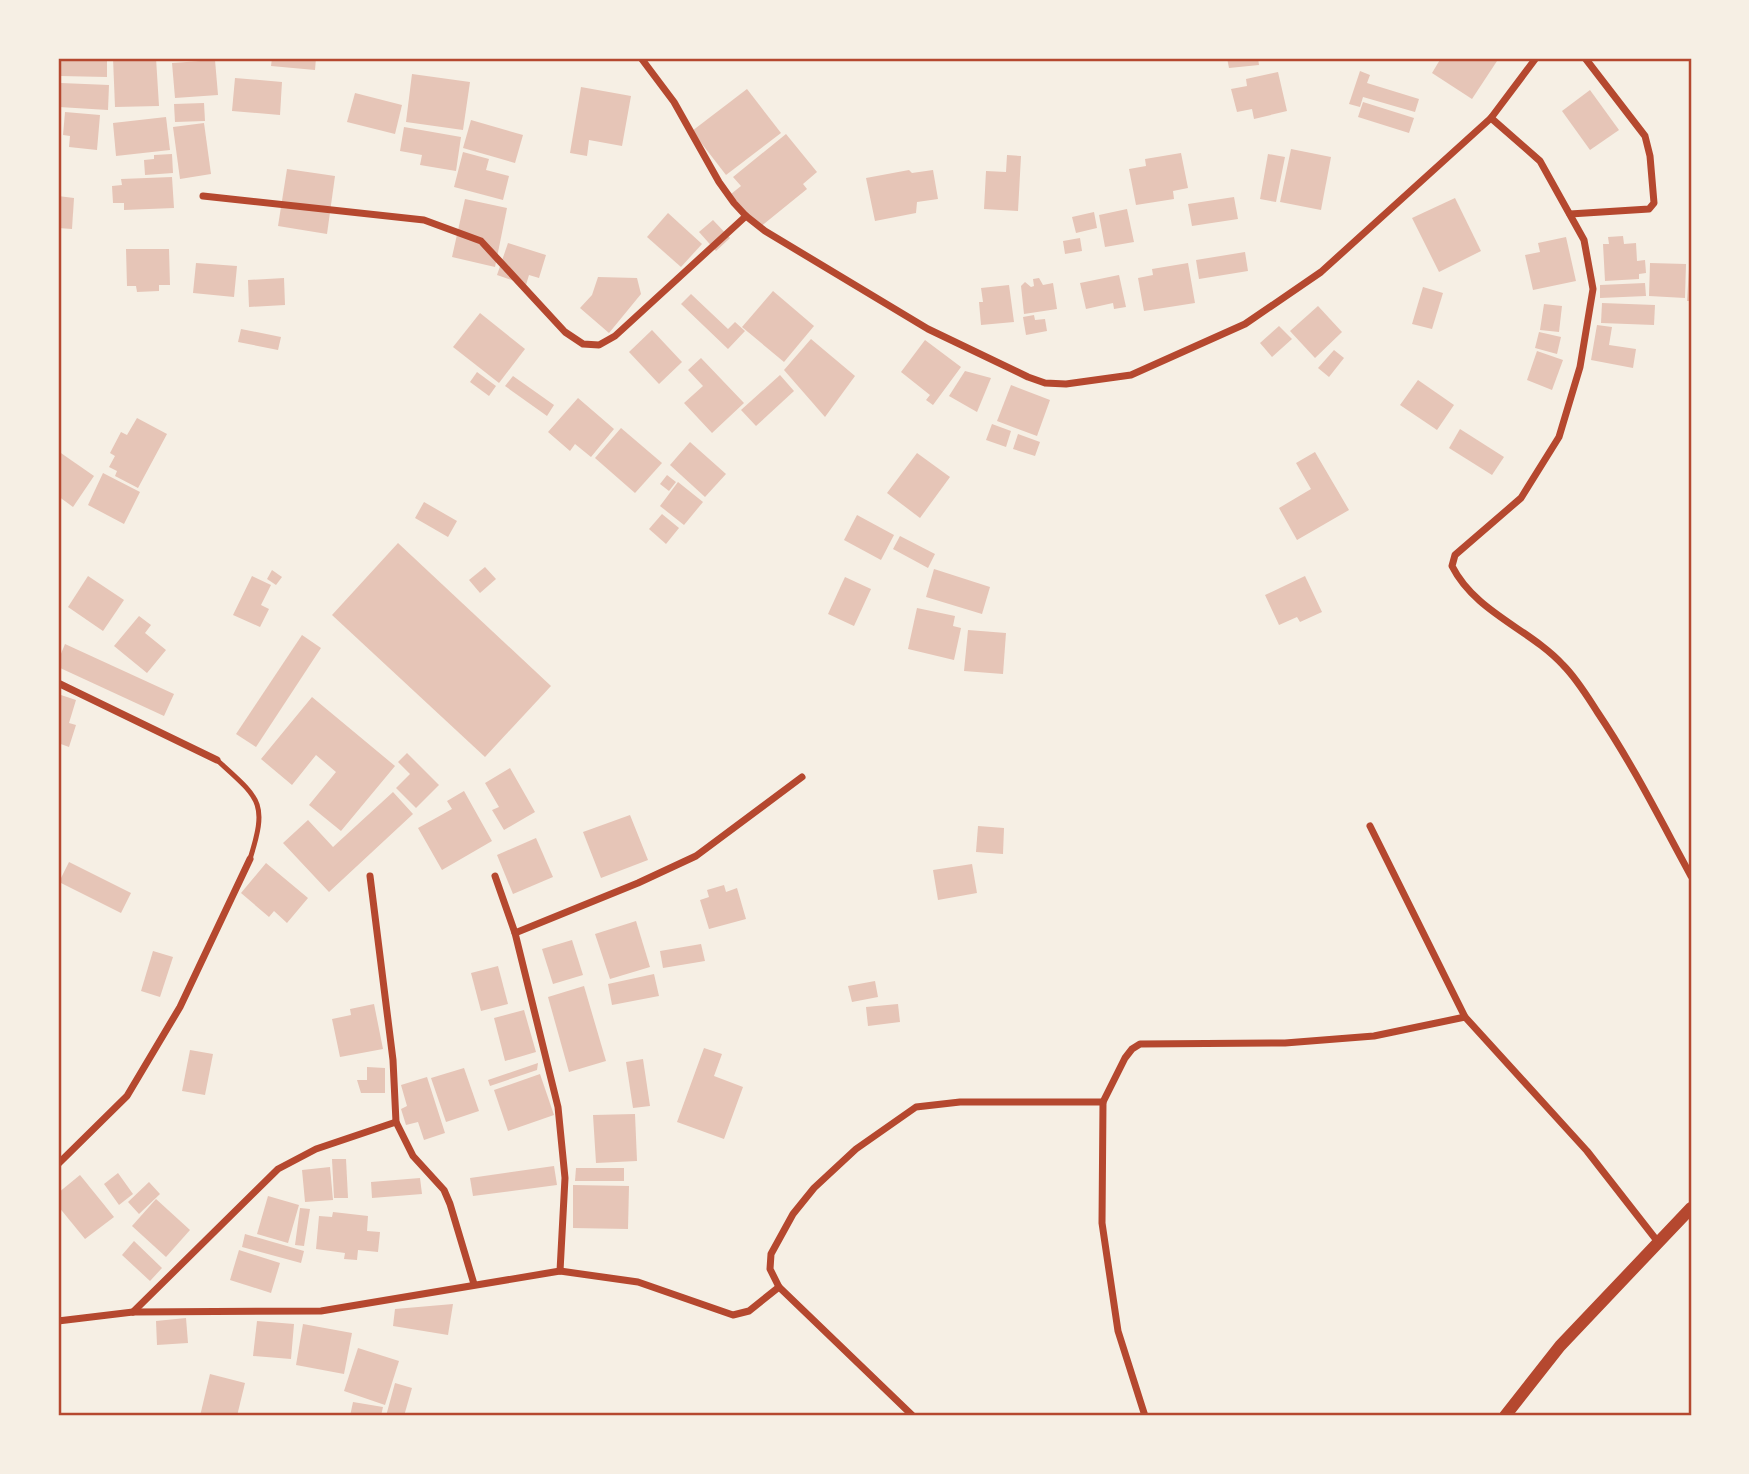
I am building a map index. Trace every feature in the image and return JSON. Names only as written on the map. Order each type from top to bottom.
[{"type":"street","points":[[641,58],[674,102],[719,182],[734,203],[765,231],[928,329],[1028,377],[1045,383],[1066,384],[1131,375],[1245,324],[1321,272],[1491,118],[1536,58]]},
{"type":"street","points":[[1570,214],[1649,209],[1654,203],[1650,156],[1645,136],[1585,58]]},
{"type":"street","points":[[1491,118],[1540,161],[1584,240],[1593,289],[1580,367],[1559,437],[1521,498],[1455,555],[1452,566],[1469,591],[1549,652],[1576,680],[1616,740],[1691,876]]},
{"type":"street","points":[[203,196],[424,220],[481,241],[565,332],[583,344],[599,345],[615,336],[746,216]]},
{"type":"street","points":[[58,683],[217,760]]},
{"type":"street","points":[[515,933],[648,879],[696,856],[802,777]]},
{"type":"street","points":[[1370,826],[1465,1017],[1587,1152],[1658,1242]]},
{"type":"street","points":[[58,1164],[127,1096],[180,1007],[250,859]]},
{"type":"street","points":[[370,876],[393,1060],[396,1122],[413,1156],[437,1181],[447,1197],[474,1284]]},
{"type":"street","points":[[495,876],[515,933],[558,1107],[565,1178],[560,1271]]},
{"type":"street","points":[[1145,1416],[1118,1331],[1102,1223],[1103,1102],[1132,1049],[1140,1044],[1285,1043],[1374,1036],[1465,1017]]},
{"type":"street","points":[[913,1416],[779,1287],[770,1269],[771,1254],[793,1214],[814,1188],[856,1149],[916,1107],[960,1102],[1103,1102]]},
{"type":"street","points":[[133,1312],[278,1169],[316,1149],[396,1122]]},
{"type":"street","points":[[1505,1416],[1560,1346],[1691,1208]]},
{"type":"street","points":[[58,1321],[133,1312],[321,1311],[560,1271],[638,1282],[733,1315],[749,1311],[779,1287]]},
{"type":"lane","points":[[217,760],[244,785],[260,806],[259,831],[250,859]]},
{"type":"building","points":[[60,58],[107,58],[107,77],[60,76]]},
{"type":"building","points":[[113,58],[156,58],[159,106],[115,107]]},
{"type":"building","points":[[272,58],[316,58],[315,70],[271,66]]},
{"type":"building","points":[[1227,58],[1258,58],[1259,65],[1229,68]]},
{"type":"building","points":[[1441,58],[1499,58],[1472,99],[1432,73]]},
{"type":"building","points":[[215,60],[218,95],[175,98],[172,63]]},
{"type":"building","points":[[1360,71],[1370,75],[1367,83],[1419,99],[1415,112],[1363,97],[1360,107],[1349,104]]},
{"type":"building","points":[[1278,72],[1287,111],[1254,119],[1252,109],[1237,112],[1231,89],[1247,86],[1246,79]]},
{"type":"building","points":[[412,74],[470,82],[463,130],[406,122]]},
{"type":"building","points":[[235,78],[282,82],[280,115],[232,111]]},
{"type":"building","points":[[61,83],[109,85],[108,110],[59,107]]},
{"type":"building","points":[[581,87],[631,96],[622,146],[589,140],[587,156],[570,153]]},
{"type":"building","points":[[747,89],[781,133],[726,175],[692,131]]},
{"type":"building","points":[[1590,90],[1619,130],[1590,150],[1562,111]]},
{"type":"building","points":[[355,93],[402,105],[395,134],[347,122]]},
{"type":"building","points":[[1363,102],[1414,118],[1409,133],[1358,117]]},
{"type":"building","points":[[204,103],[205,121],[175,122],[174,104]]},
{"type":"building","points":[[65,112],[100,115],[97,150],[69,147],[70,136],[63,135]]},
{"type":"building","points":[[166,117],[170,150],[116,156],[113,123]]},
{"type":"building","points":[[471,120],[523,135],[515,163],[463,148]]},
{"type":"building","points":[[204,123],[211,174],[180,179],[173,127]]},
{"type":"building","points":[[404,127],[461,137],[456,171],[420,165],[422,155],[400,151]]},
{"type":"building","points":[[786,134],[817,172],[803,184],[807,189],[759,228],[731,194],[741,186],[733,177]]},
{"type":"building","points":[[1291,149],[1331,157],[1321,210],[1280,202]]},
{"type":"building","points":[[463,152],[489,159],[486,170],[509,176],[503,200],[454,187]]},
{"type":"building","points":[[1181,153],[1188,188],[1173,191],[1174,199],[1136,205],[1129,169],[1146,166],[1145,159]]},
{"type":"building","points":[[172,154],[173,173],[145,175],[144,160],[154,159],[154,155]]},
{"type":"building","points":[[1268,154],[1285,157],[1276,202],[1260,199]]},
{"type":"building","points":[[1007,155],[1021,156],[1018,211],[984,209],[986,171],[1006,172]]},
{"type":"building","points":[[287,169],[335,176],[327,234],[278,226]]},
{"type":"building","points":[[909,170],[912,173],[933,170],[938,199],[917,202],[916,213],[875,221],[866,178]]},
{"type":"building","points":[[172,177],[174,208],[124,210],[124,203],[113,203],[112,186],[122,185],[121,179]]},
{"type":"building","points":[[58,196],[74,198],[72,229],[58,228]]},
{"type":"building","points":[[1234,197],[1238,219],[1192,226],[1188,204]]},
{"type":"building","points":[[1455,198],[1481,251],[1439,272],[1412,218]]},
{"type":"building","points":[[465,199],[507,208],[495,267],[452,257]]},
{"type":"building","points":[[1127,209],[1134,242],[1105,247],[1099,215]]},
{"type":"building","points":[[1094,212],[1097,228],[1076,233],[1072,217]]},
{"type":"building","points":[[668,213],[702,244],[681,267],[647,237]]},
{"type":"building","points":[[713,220],[730,238],[716,251],[699,232]]},
{"type":"building","points":[[1623,236],[1624,244],[1636,243],[1637,261],[1645,260],[1646,273],[1639,274],[1639,279],[1605,281],[1603,244],[1609,244],[1608,237]]},
{"type":"building","points":[[1566,237],[1576,281],[1533,290],[1525,255],[1540,252],[1538,243]]},
{"type":"building","points":[[1080,238],[1082,251],[1065,254],[1063,241]]},
{"type":"building","points":[[508,243],[546,255],[539,278],[529,275],[526,285],[497,275]]},
{"type":"building","points":[[126,249],[169,249],[170,285],[159,285],[159,291],[137,292],[136,286],[127,286]]},
{"type":"building","points":[[1245,252],[1248,271],[1199,279],[1196,260]]},
{"type":"building","points":[[196,263],[237,266],[234,297],[193,293]]},
{"type":"building","points":[[1188,263],[1195,303],[1144,311],[1138,278],[1153,275],[1152,269]]},
{"type":"building","points":[[1650,263],[1686,264],[1685,298],[1649,296]]},
{"type":"building","points":[[1689,269],[1691,301],[1687,301]]},
{"type":"building","points":[[1119,275],[1126,307],[1114,309],[1113,303],[1086,309],[1080,283]]},
{"type":"building","points":[[598,277],[637,278],[641,294],[609,333],[580,308],[592,295]]},
{"type":"building","points":[[284,278],[285,305],[249,307],[248,280]]},
{"type":"building","points":[[1039,278],[1043,285],[1053,283],[1057,309],[1024,314],[1021,286],[1025,282],[1031,287],[1034,286],[1033,279]]},
{"type":"building","points":[[1645,283],[1646,296],[1600,298],[1600,285]]},
{"type":"building","points":[[1009,285],[1014,322],[981,325],[981,288]]},
{"type":"building","points":[[1423,287],[1443,293],[1432,329],[1412,324]]},
{"type":"building","points":[[773,291],[814,326],[784,362],[742,327]]},
{"type":"building","points":[[691,294],[728,329],[735,322],[745,331],[728,349],[681,304]]},
{"type":"building","points":[[1602,303],[1655,305],[1654,325],[1601,323]]},
{"type":"building","points":[[1544,304],[1562,306],[1559,332],[1540,330]]},
{"type":"building","points":[[1318,306],[1342,332],[1315,358],[1290,331]]},
{"type":"building","points":[[480,313],[525,349],[499,383],[453,347]]},
{"type":"building","points":[[1034,315],[1035,320],[1045,319],[1047,331],[1026,335],[1023,317]]},
{"type":"building","points":[[1597,325],[1612,327],[1609,345],[1636,349],[1633,368],[1591,360]]},
{"type":"building","points":[[1279,326],[1292,339],[1272,357],[1260,343]]},
{"type":"building","points":[[241,329],[281,337],[278,350],[238,342]]},
{"type":"building","points":[[652,330],[682,362],[659,384],[629,352]]},
{"type":"building","points":[[1539,332],[1561,337],[1557,354],[1535,348]]},
{"type":"building","points":[[811,339],[855,376],[825,417],[784,370]]},
{"type":"building","points":[[925,340],[961,367],[933,405],[926,400],[930,395],[901,372]]},
{"type":"building","points":[[1334,350],[1344,358],[1329,377],[1318,368]]},
{"type":"building","points":[[1537,351],[1563,360],[1552,390],[1527,380]]},
{"type":"building","points":[[701,358],[744,403],[712,433],[684,403],[703,386],[688,370]]},
{"type":"building","points":[[965,371],[991,378],[977,412],[949,396]]},
{"type":"building","points":[[477,372],[496,386],[489,396],[470,382]]},
{"type":"building","points":[[780,375],[794,391],[756,426],[741,410]]},
{"type":"building","points":[[513,376],[554,405],[547,416],[505,386]]},
{"type":"building","points":[[1418,380],[1454,405],[1437,430],[1400,405]]},
{"type":"building","points":[[1011,385],[1050,400],[1037,436],[997,421]]},
{"type":"building","points":[[578,398],[614,429],[591,457],[575,444],[570,451],[548,432]]},
{"type":"building","points":[[137,418],[167,434],[138,488],[115,476],[117,471],[109,467],[115,456],[110,453],[121,432],[127,435]]},
{"type":"building","points":[[992,424],[1011,431],[1006,447],[986,440]]},
{"type":"building","points":[[621,428],[662,463],[635,493],[595,458]]},
{"type":"building","points":[[1460,429],[1504,457],[1492,475],[1449,448]]},
{"type":"building","points":[[1018,434],[1040,442],[1035,456],[1013,449]]},
{"type":"building","points":[[690,442],[726,474],[705,497],[670,465]]},
{"type":"building","points":[[58,451],[94,476],[73,507],[58,496]]},
{"type":"building","points":[[1315,452],[1349,510],[1297,540],[1279,508],[1311,489],[1296,463]]},
{"type":"building","points":[[917,453],[950,477],[920,518],[887,493]]},
{"type":"building","points":[[103,473],[140,492],[124,524],[88,505]]},
{"type":"building","points":[[667,475],[676,482],[669,491],[660,484]]},
{"type":"building","points":[[678,482],[703,502],[684,525],[660,506]]},
{"type":"building","points":[[424,502],[457,521],[448,537],[415,518]]},
{"type":"building","points":[[662,514],[679,528],[666,544],[649,529]]},
{"type":"building","points":[[857,515],[894,535],[881,560],[844,540]]},
{"type":"building","points":[[900,536],[935,554],[928,568],[893,549]]},
{"type":"building","points":[[398,543],[551,686],[485,757],[332,615]]},
{"type":"building","points":[[485,567],[496,579],[480,593],[469,580]]},
{"type":"building","points":[[934,569],[990,587],[982,614],[926,597]]},
{"type":"building","points":[[272,570],[282,577],[276,585],[267,579]]},
{"type":"building","points":[[88,576],[124,600],[103,631],[68,607]]},
{"type":"building","points":[[252,576],[271,585],[261,605],[269,609],[260,627],[233,615]]},
{"type":"building","points":[[1305,576],[1322,612],[1300,622],[1297,617],[1279,625],[1265,595]]},
{"type":"building","points":[[845,577],[871,589],[854,626],[828,614]]},
{"type":"building","points":[[917,608],[955,616],[953,626],[961,628],[954,660],[908,649]]},
{"type":"building","points":[[139,616],[151,625],[145,633],[166,650],[147,673],[114,646]]},
{"type":"building","points":[[968,630],[1006,633],[1003,674],[964,671]]},
{"type":"building","points":[[302,635],[321,648],[256,747],[236,734]]},
{"type":"building","points":[[65,644],[174,694],[164,716],[58,667]]},
{"type":"building","points":[[58,694],[76,700],[69,723],[76,725],[69,747],[58,743]]},
{"type":"building","points":[[312,697],[395,766],[341,831],[309,805],[336,772],[316,755],[292,785],[261,759]]},
{"type":"building","points":[[407,753],[439,785],[416,808],[396,788],[410,774],[398,762]]},
{"type":"building","points":[[510,768],[535,812],[504,830],[492,810],[499,807],[485,783]]},
{"type":"building","points":[[464,791],[492,841],[442,870],[418,828],[452,809],[447,801]]},
{"type":"building","points":[[393,792],[413,814],[329,892],[283,843],[308,820],[333,847]]},
{"type":"building","points":[[630,815],[648,860],[601,878],[583,832]]},
{"type":"building","points":[[978,826],[1004,828],[1003,854],[976,852]]},
{"type":"building","points":[[536,838],[553,877],[513,894],[497,855]]},
{"type":"building","points":[[69,862],[131,893],[121,913],[59,882]]},
{"type":"building","points":[[266,863],[308,898],[287,923],[274,911],[269,917],[241,893]]},
{"type":"building","points":[[972,864],[977,893],[938,900],[933,870]]},
{"type":"building","points":[[724,885],[726,892],[737,888],[746,919],[709,929],[700,900],[709,897],[707,890]]},
{"type":"building","points":[[636,921],[650,967],[610,979],[595,934]]},
{"type":"building","points":[[572,940],[583,975],[553,984],[542,949]]},
{"type":"building","points":[[701,944],[705,961],[663,968],[660,951]]},
{"type":"building","points":[[153,951],[173,957],[160,997],[141,991]]},
{"type":"building","points":[[498,966],[508,1004],[481,1011],[471,973]]},
{"type":"building","points":[[654,974],[659,996],[612,1005],[608,984]]},
{"type":"building","points":[[875,981],[878,997],[852,1002],[848,986]]},
{"type":"building","points":[[584,986],[606,1061],[569,1072],[548,997]]},
{"type":"building","points":[[374,1004],[383,1049],[340,1057],[332,1019],[351,1015],[350,1009]]},
{"type":"building","points":[[898,1004],[900,1022],[868,1026],[866,1007]]},
{"type":"building","points":[[524,1010],[536,1052],[505,1061],[494,1018]]},
{"type":"building","points":[[704,1048],[722,1054],[714,1076],[743,1087],[724,1139],[677,1122]]},
{"type":"building","points":[[190,1050],[213,1054],[205,1095],[182,1091]]},
{"type":"building","points":[[643,1059],[650,1106],[633,1108],[626,1062]]},
{"type":"building","points":[[538,1063],[537,1070],[490,1086],[488,1080]]},
{"type":"building","points":[[367,1067],[385,1068],[385,1093],[361,1093],[357,1080],[367,1080]]},
{"type":"building","points":[[464,1068],[479,1111],[446,1122],[431,1078]]},
{"type":"building","points":[[540,1074],[554,1115],[508,1131],[494,1090]]},
{"type":"building","points":[[427,1077],[445,1133],[424,1140],[418,1122],[406,1125],[401,1109],[407,1106],[401,1085]]},
{"type":"building","points":[[635,1114],[637,1161],[596,1163],[593,1115]]},
{"type":"building","points":[[332,1159],[346,1159],[348,1198],[334,1198]]},
{"type":"building","points":[[554,1166],[557,1185],[473,1196],[470,1178]]},
{"type":"building","points":[[330,1167],[333,1200],[305,1202],[302,1170]]},
{"type":"building","points":[[576,1168],[624,1168],[624,1181],[575,1181]]},
{"type":"building","points":[[118,1173],[133,1194],[119,1205],[104,1184]]},
{"type":"building","points":[[80,1175],[114,1217],[85,1239],[58,1206],[58,1193]]},
{"type":"building","points":[[420,1178],[422,1194],[372,1198],[371,1182]]},
{"type":"building","points":[[149,1182],[160,1194],[139,1214],[128,1202]]},
{"type":"building","points":[[573,1185],[629,1186],[628,1229],[573,1228]]},
{"type":"building","points":[[268,1196],[299,1205],[288,1243],[257,1234]]},
{"type":"building","points":[[156,1199],[190,1230],[166,1257],[132,1226]]},
{"type":"building","points":[[300,1208],[310,1209],[304,1246],[295,1245]]},
{"type":"building","points":[[333,1212],[368,1216],[367,1231],[380,1232],[378,1252],[358,1250],[357,1260],[344,1259],[345,1253],[316,1249],[319,1216],[332,1217]]},
{"type":"building","points":[[245,1234],[304,1251],[301,1263],[242,1247]]},
{"type":"building","points":[[134,1241],[162,1268],[150,1281],[122,1255]]},
{"type":"building","points":[[239,1250],[280,1263],[271,1293],[230,1280]]},
{"type":"building","points":[[453,1304],[448,1335],[393,1326],[395,1309]]},
{"type":"building","points":[[186,1318],[188,1343],[157,1345],[156,1321]]},
{"type":"building","points":[[257,1321],[294,1324],[291,1359],[253,1356]]},
{"type":"building","points":[[303,1324],[352,1333],[344,1374],[296,1365]]},
{"type":"building","points":[[358,1348],[399,1361],[385,1405],[344,1391]]},
{"type":"building","points":[[210,1374],[245,1383],[237,1416],[200,1416]]},
{"type":"building","points":[[395,1383],[412,1388],[404,1416],[386,1416]]},
{"type":"building","points":[[353,1402],[383,1407],[381,1416],[350,1416]]}]
